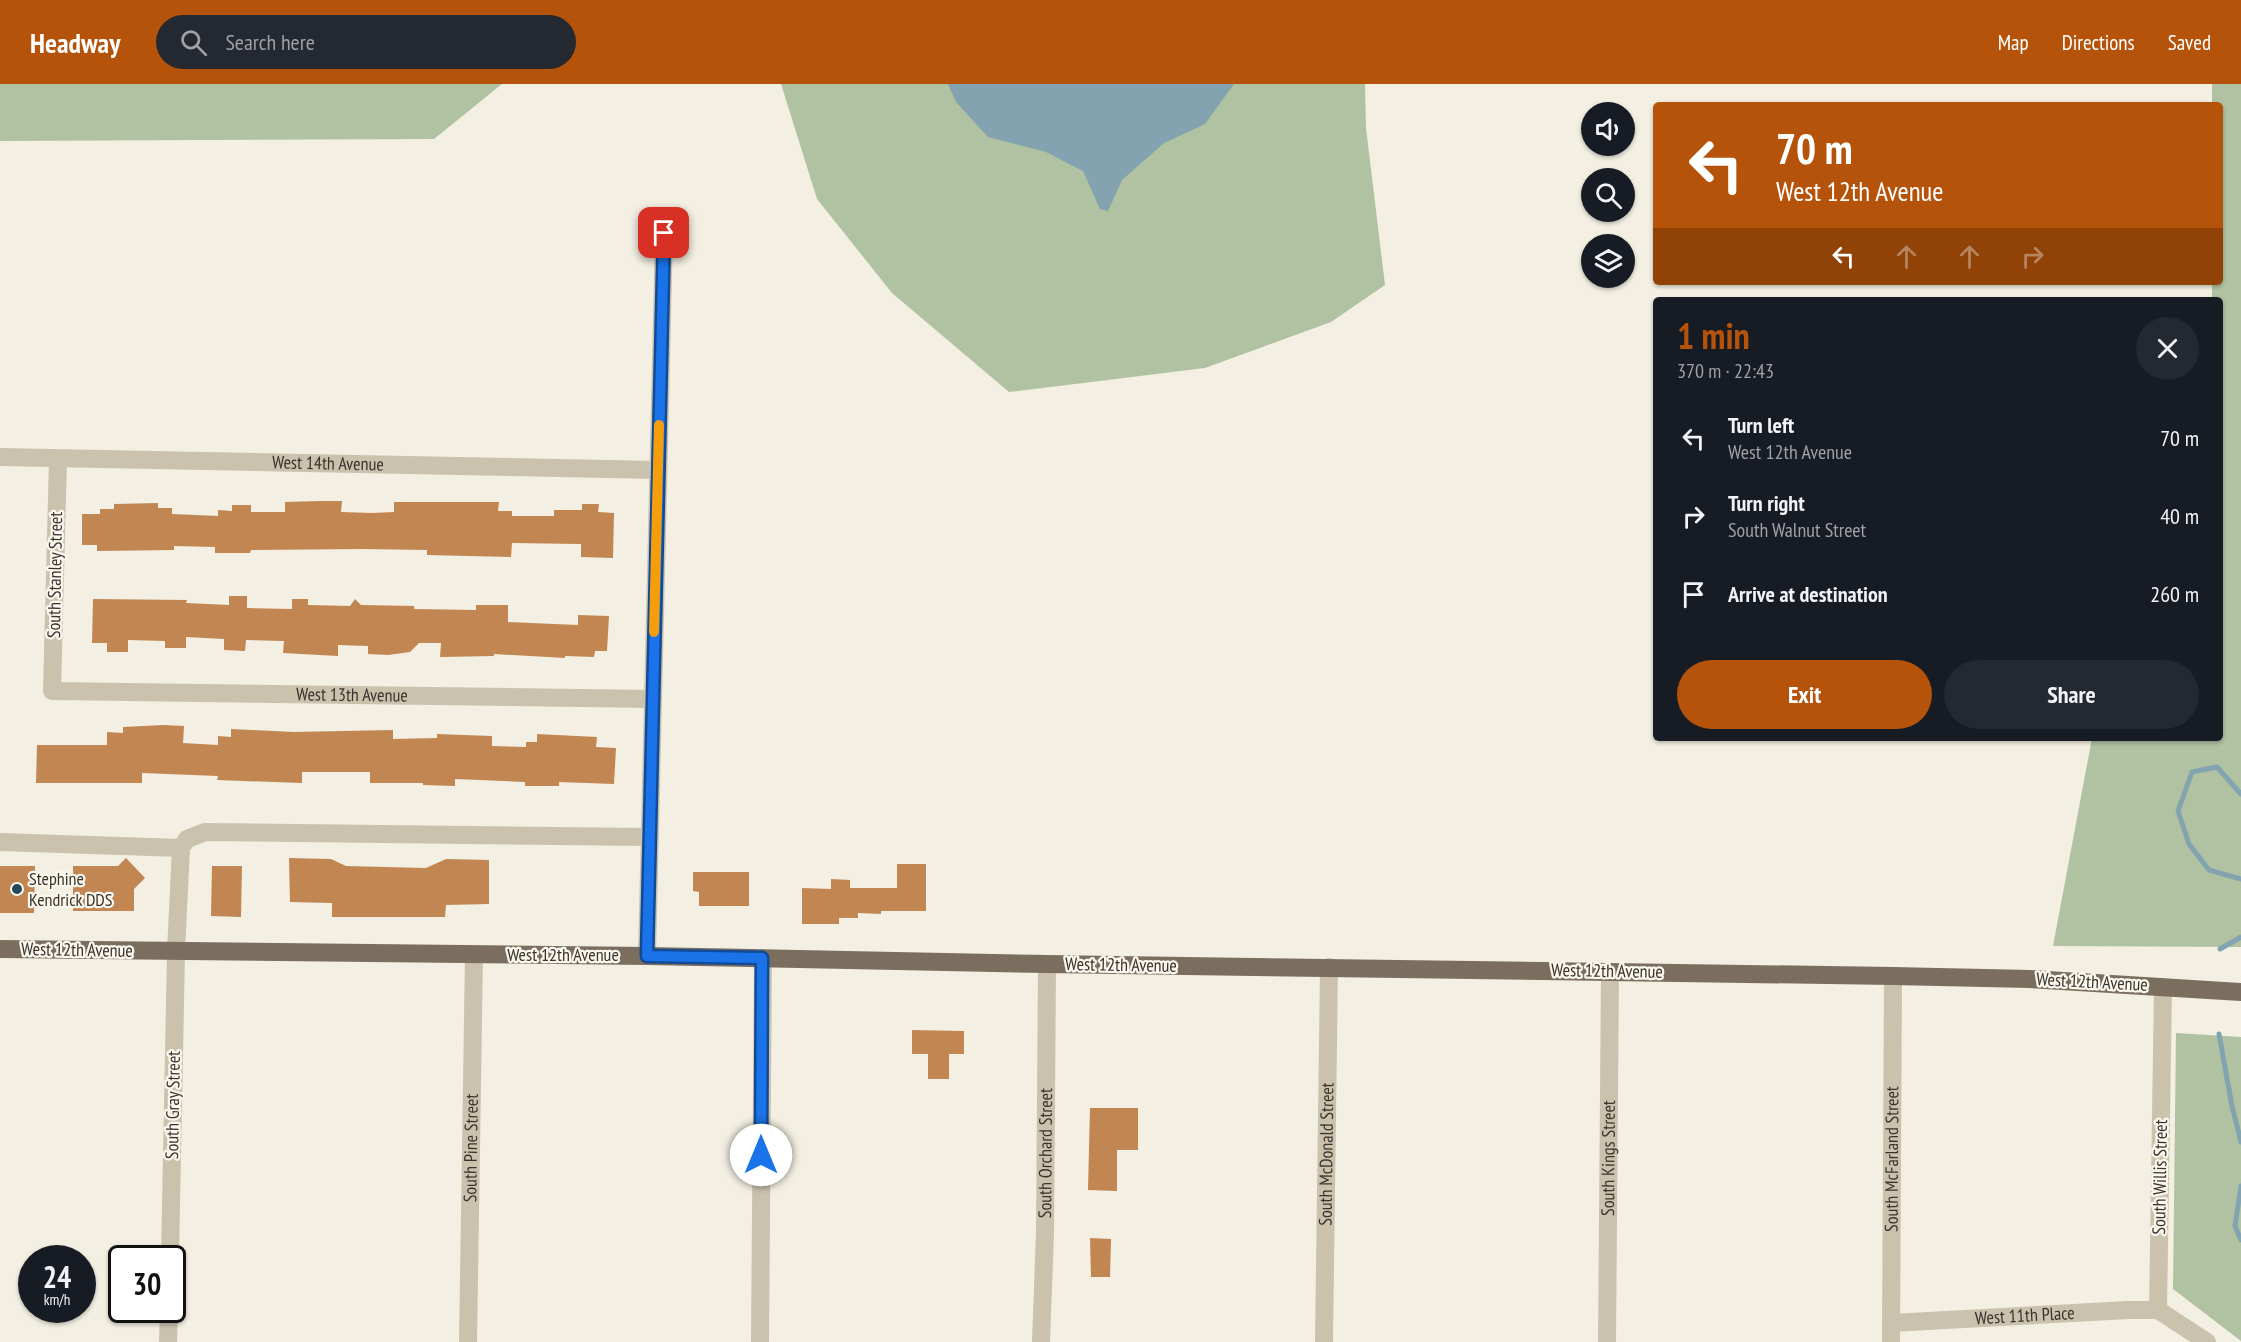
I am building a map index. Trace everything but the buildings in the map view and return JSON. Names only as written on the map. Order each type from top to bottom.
[{"type":"main road","name":"West 12th Avenue","points":[[0,948],[1893,976],[2030,979],[2241,992]]},
{"type":"street","points":[[647,956],[664,233]]},
{"type":"street","name":"West 14th Avenue","points":[[0,457],[658,470]]},
{"type":"street","name":"South Stanley Street","points":[[52,691],[58,459]]},
{"type":"street","name":"West 13th Avenue","points":[[52,691],[653,699]]},
{"type":"street","points":[[0,842],[181,848],[187,839],[205,832],[649,837]]},
{"type":"street","name":"South Gray Street","points":[[170,1245],[176,951],[181,848]]},
{"type":"street","name":"South Pine Street","points":[[468,1342],[474,955]]},
{"type":"street","points":[[760,1342],[762,958]]},
{"type":"street","name":"South Orchard Street","points":[[1041,1342],[1045,1233],[1047,964]]},
{"type":"street","name":"South McDonald Street","points":[[1324,1342],[1329,967]]},
{"type":"street","name":"South Kings Street","points":[[1607,1342],[1610,972]]},
{"type":"street","name":"South McFarland Street","points":[[1891,1342],[1893,976]]},
{"type":"street","name":"South Willis Street","points":[[2158,1310],[2163,987]]},
{"type":"street","points":[[2158,1310],[2206,1342]]},
{"type":"street","name":"West 11th Place","points":[[1891,1323],[2158,1310]]},
{"type":"street","points":[[168,1342],[169,1323]]},
{"type":"green space","points":[[0,84],[502,84],[434,139],[0,141]]},
{"type":"green space","points":[[781,84],[1365,84],[1366,128],[1385,285],[1331,322],[1205,368],[1009,392],[892,293],[817,199]]},
{"type":"green space","points":[[2212,84],[2241,84],[2241,947],[2053,946],[2091,741],[2223,741],[2223,297],[2212,297],[2212,285],[2223,285],[2223,102],[2212,102]]},
{"type":"green space","points":[[2176,1033],[2241,1037],[2241,1341],[2173,1289]]},
{"type":"water","points":[[948,84],[1234,84],[1205,124],[1164,143],[1122,180],[1108,211],[1100,209],[1083,171],[1046,152],[988,137],[956,102]]},
{"type":"waterway","points":[[2241,794],[2217,767],[2192,772],[2178,811],[2189,844],[2209,870],[2241,879]]},
{"type":"waterway","points":[[2220,949],[2241,937]]},
{"type":"waterway","points":[[2219,1034],[2241,1142]]},
{"type":"waterway","points":[[2241,1186],[2235,1226],[2241,1240]]},
{"type":"slow traffic","points":[[654,632],[659,425]]},
{"type":"place","name":"Stephine Kendrick DDS","points":[[17,889]]},
{"type":"route","points":[[664,233],[647,956],[762,958],[761,1155]]}]
